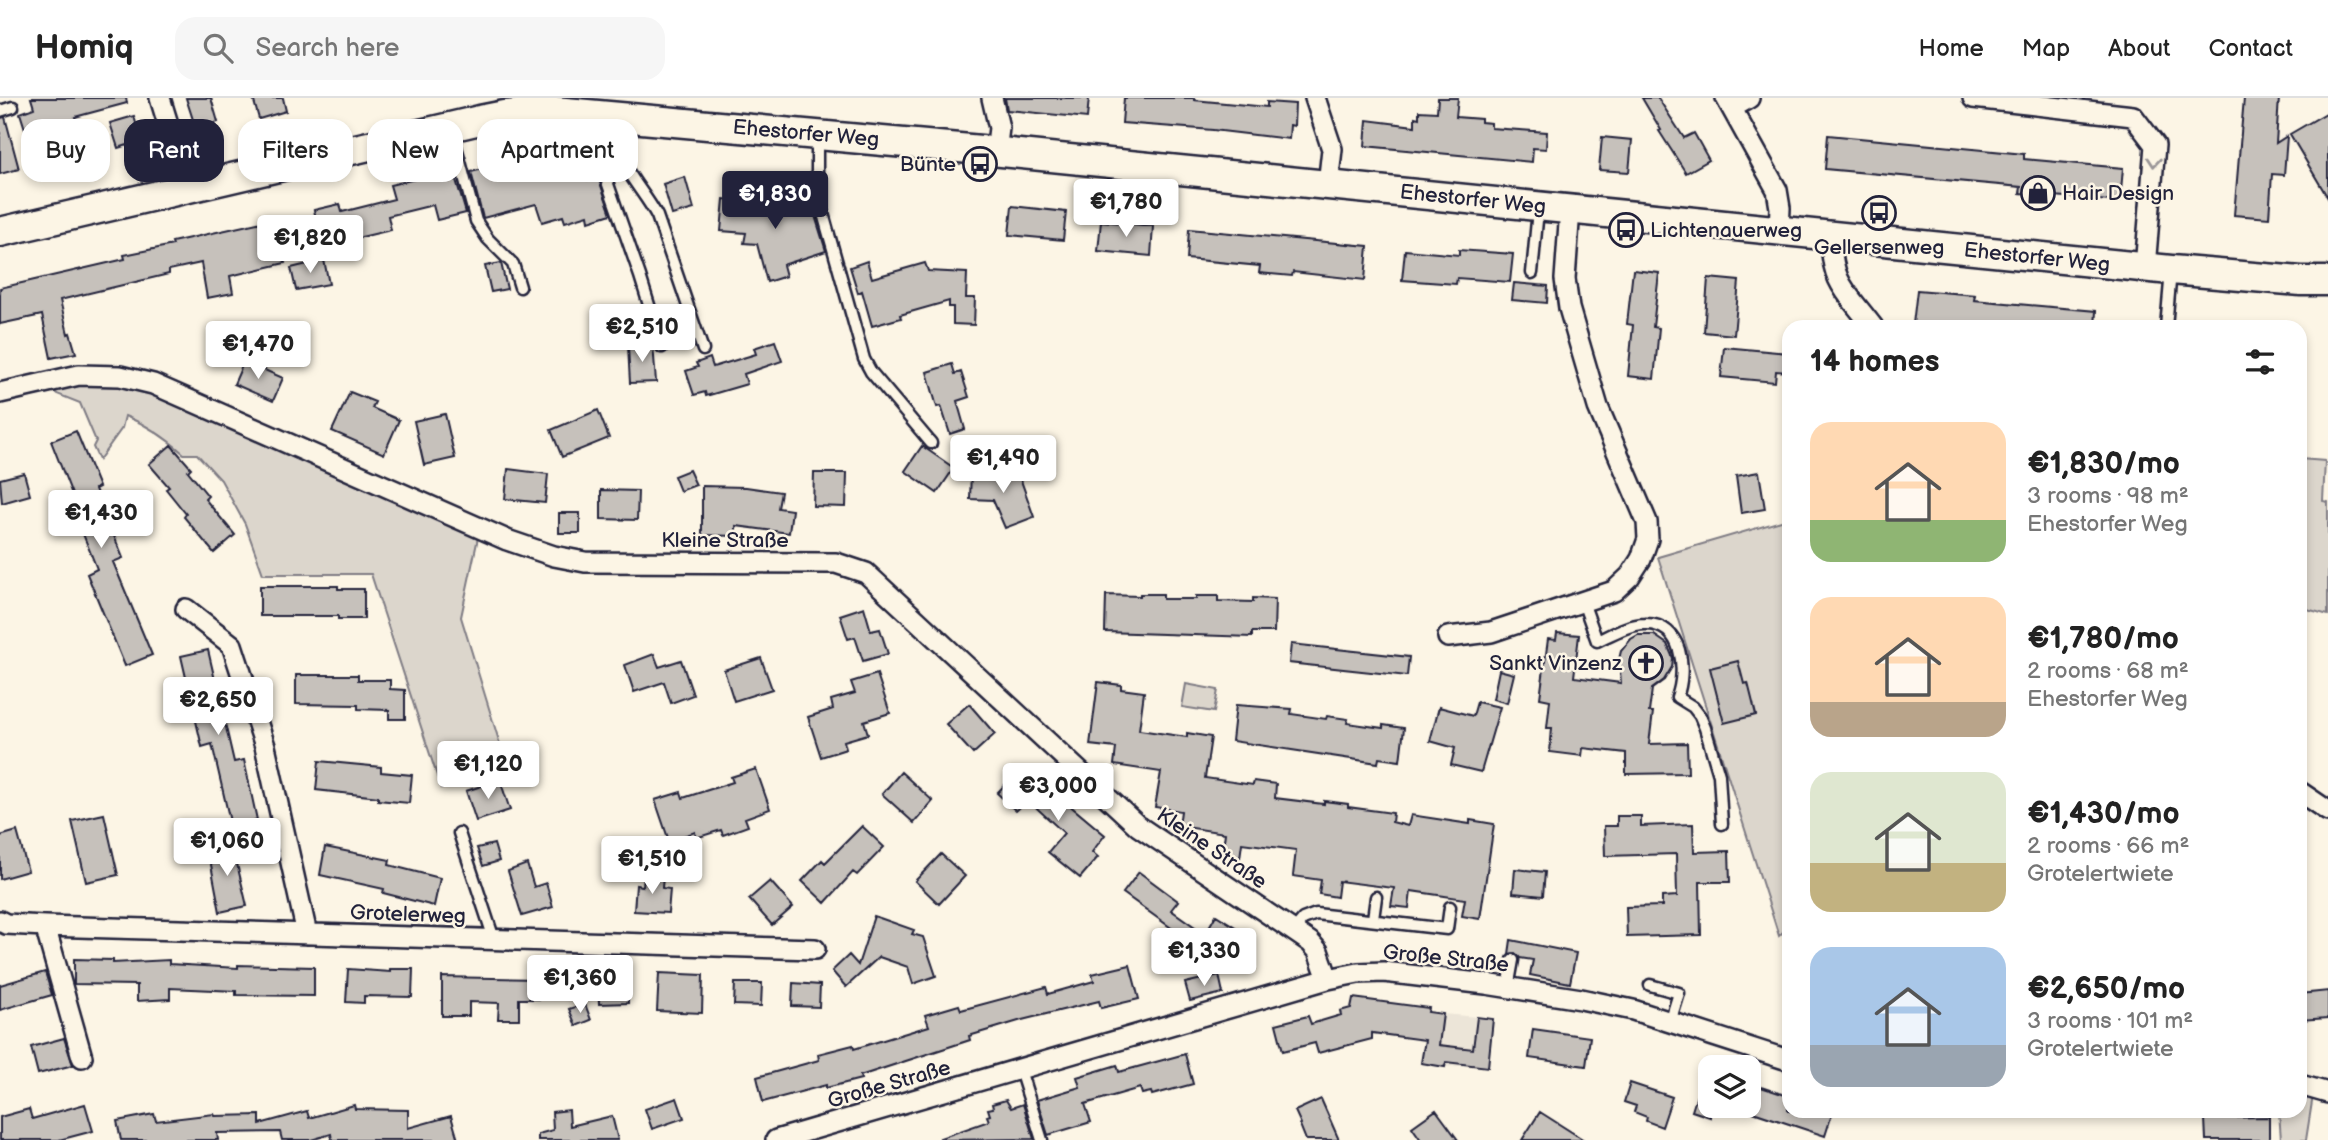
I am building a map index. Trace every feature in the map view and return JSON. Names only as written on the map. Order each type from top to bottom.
[{"type":"main road","name":"Ehestorfer Weg","points":[[463,125],[530,112],[609,114],[2158,269],[2328,281]]},
{"type":"main road","name":"Ehestorfer Weg","points":[[0,232],[367,147]]},
{"type":"street","points":[[160,98],[188,189]]},
{"type":"street","points":[[992,98],[999,128],[996,152]]},
{"type":"street","points":[[1315,98],[1332,149],[1328,185]]},
{"type":"street","points":[[1973,98],[2133,116],[2155,145],[2158,269]]},
{"type":"street","points":[[1736,101],[1777,190],[1779,230]]},
{"type":"street","points":[[1448,637],[1491,632],[1614,591],[1626,581],[1641,559],[1648,531],[1644,513],[1598,407],[1569,308],[1565,279],[1570,209]]},
{"type":"street","points":[[1831,236],[1832,265],[1838,282],[1868,320]]},
{"type":"street","name":"Kleine Straße","points":[[0,393],[79,375],[120,376],[153,384],[498,536],[554,556],[585,562],[836,563],[866,573],[1138,826],[1310,942],[1318,951],[1328,979]]},
{"type":"street","points":[[186,609],[232,645],[265,746],[307,934]]},
{"type":"street","points":[[2307,797],[2328,811]]},
{"type":"street","name":"Grotelerweg","points":[[0,921],[6,924],[45,926],[815,949]]},
{"type":"street","points":[[45,926],[82,1057]]},
{"type":"street","name":"Große Straße","points":[[776,1140],[801,1136],[1328,979],[1358,973],[1384,972],[1508,988],[1613,1006],[1782,1058]]},
{"type":"street","points":[[2307,1086],[2328,1093]]},
{"type":"lane","points":[[0,111],[13,107]]},
{"type":"lane","points":[[609,114],[595,147],[662,347]]},
{"type":"lane","points":[[609,114],[620,157],[657,216],[703,350]]},
{"type":"lane","points":[[817,135],[817,192],[864,359],[871,372],[931,443]]},
{"type":"lane","points":[[463,172],[476,221],[488,239],[513,264],[520,287]]},
{"type":"lane","points":[[1532,273],[1538,205]]},
{"type":"lane","points":[[2158,269],[2165,320]]},
{"type":"lane","points":[[1583,602],[1597,641],[1645,624],[1659,626],[1674,639],[1681,652],[1683,675],[1677,697],[1693,707],[1705,728],[1719,775],[1722,824]]},
{"type":"lane","points":[[459,833],[494,939]]},
{"type":"lane","points":[[1373,919],[1376,897]]},
{"type":"lane","points":[[1293,931],[1303,919],[1316,914],[1447,929],[1450,907]]},
{"type":"lane","points":[[1508,988],[1513,960]]},
{"type":"lane","points":[[1650,985],[1679,993],[1670,1022]]},
{"type":"lane","points":[[1020,1070],[1042,1140]]},
{"type":"shaded area","points":[[120,376],[480,528],[461,617],[507,767],[441,788],[371,574],[263,574],[245,524],[221,480],[197,454],[184,454],[156,432],[125,416],[122,428],[99,460],[93,447],[96,441],[80,403],[57,394],[44,383]]},
{"type":"shaded area","points":[[2307,460],[2325,461],[2323,501],[2328,502],[2328,615],[2307,609]]},
{"type":"shaded area","points":[[1782,521],[1782,933],[1779,936],[1658,557]]},
{"type":"shaded area","points":[[1186,684],[1218,690],[1214,712],[1182,707]]},
{"type":"shaded area","points":[[1443,1014],[1477,1017],[1471,1065],[1445,1067],[1448,1046],[1424,1043],[1426,1028],[1441,1030]]},
{"type":"shaded area","points":[[2307,1088],[2314,1089],[2306,1140],[2281,1140],[2279,1118],[2307,1118]]},
{"type":"building","points":[[31,98],[126,98],[127,103],[75,117],[76,119],[22,119],[20,113],[34,108]]},
{"type":"building","points":[[186,98],[211,98],[217,119],[193,119]]},
{"type":"building","points":[[253,98],[283,98],[286,111],[259,119]]},
{"type":"building","points":[[1005,98],[1089,98],[1087,118],[1007,110]]},
{"type":"building","points":[[1124,98],[1194,98],[1267,107],[1267,102],[1295,104],[1294,126],[1290,125],[1289,139],[1122,123]]},
{"type":"building","points":[[1438,98],[1458,98],[1456,117],[1481,119],[1481,122],[1491,123],[1491,128],[1547,132],[1546,149],[1533,148],[1532,162],[1365,146],[1367,120],[1415,126],[1415,117],[1419,118],[1419,111],[1437,112]]},
{"type":"building","points":[[1642,98],[1658,98],[1684,138],[1694,133],[1709,160],[1686,173]]},
{"type":"building","points":[[2244,98],[2279,98],[2276,143],[2287,136],[2284,175],[2272,174],[2269,218],[2234,215]]},
{"type":"building","points":[[2328,112],[2328,198],[2290,134]]},
{"type":"building","points":[[134,116],[135,119],[124,119],[124,146],[118,148],[110,123]]},
{"type":"building","points":[[5,117],[19,169],[0,174],[0,118]]},
{"type":"building","points":[[1828,135],[2024,154],[2024,159],[2123,168],[2120,202],[2020,193],[2021,187],[1825,169]]},
{"type":"building","points":[[1602,137],[1632,140],[1629,172],[1599,170]]},
{"type":"building","points":[[477,170],[477,182],[600,182],[611,214],[589,221],[588,215],[565,222],[563,216],[542,222],[536,204],[483,218],[471,172]]},
{"type":"building","points":[[685,177],[694,209],[672,215],[663,184]]},
{"type":"building","points":[[403,182],[457,182],[466,213],[437,220],[433,205],[388,216],[391,230],[357,238],[358,245],[324,253],[314,210],[340,204],[342,212],[394,199],[390,185]]},
{"type":"building","points":[[790,192],[796,211],[812,206],[826,251],[783,265],[786,276],[767,282],[757,244],[744,243],[746,233],[721,231],[724,199],[758,203]]},
{"type":"building","points":[[1012,206],[1066,212],[1063,240],[1009,235]]},
{"type":"building","points":[[266,221],[267,227],[277,225],[285,263],[230,276],[233,293],[207,298],[201,263],[169,270],[169,274],[60,300],[68,334],[70,333],[76,353],[51,358],[42,315],[0,324],[0,288],[125,259],[124,255],[173,245],[172,242]]},
{"type":"building","points":[[1101,221],[1153,226],[1151,256],[1098,251]]},
{"type":"building","points":[[1189,229],[1368,246],[1365,280],[1293,272],[1292,276],[1259,273],[1260,266],[1187,259]]},
{"type":"building","points":[[1405,250],[1459,255],[1459,250],[1513,254],[1510,282],[1457,278],[1456,284],[1402,280]]},
{"type":"building","points":[[324,260],[329,284],[296,290],[291,268]]},
{"type":"building","points":[[867,261],[872,278],[925,263],[928,271],[967,273],[966,298],[975,298],[974,325],[953,324],[953,307],[949,307],[949,301],[872,326],[862,291],[858,293],[850,267]]},
{"type":"building","points":[[501,263],[507,289],[491,292],[485,266]]},
{"type":"building","points":[[1633,270],[1659,273],[1653,327],[1659,328],[1654,379],[1628,376],[1633,325],[1627,324]]},
{"type":"building","points":[[1708,278],[1739,281],[1734,335],[1704,332]]},
{"type":"building","points":[[1514,283],[1548,286],[1547,303],[1512,300]]},
{"type":"building","points":[[1917,290],[1975,295],[1974,300],[2096,311],[2095,320],[1913,320]]},
{"type":"building","points":[[775,341],[782,361],[744,374],[747,384],[706,396],[705,392],[694,395],[686,371],[698,367],[696,363],[710,358],[713,367],[756,354],[754,348]]},
{"type":"building","points":[[653,344],[656,382],[630,383],[628,346]]},
{"type":"building","points":[[1724,347],[1782,352],[1782,372],[1776,371],[1775,382],[1721,377]]},
{"type":"building","points":[[244,361],[283,378],[273,401],[234,384]]},
{"type":"building","points":[[952,364],[955,374],[961,372],[969,397],[957,401],[965,429],[950,434],[941,406],[937,407],[927,372]]},
{"type":"building","points":[[350,392],[375,402],[372,408],[399,420],[384,454],[332,431]]},
{"type":"building","points":[[598,410],[609,438],[562,457],[551,430]]},
{"type":"building","points":[[445,414],[455,458],[424,465],[414,421]]},
{"type":"building","points":[[76,431],[99,487],[95,489],[123,558],[113,562],[152,655],[125,666],[87,574],[97,569],[69,499],[73,497],[51,441]]},
{"type":"building","points":[[171,445],[191,468],[188,471],[208,496],[205,499],[235,535],[214,553],[184,517],[186,514],[166,489],[169,487],[149,464]]},
{"type":"building","points":[[922,446],[954,468],[937,493],[905,471]]},
{"type":"building","points":[[508,469],[548,474],[545,503],[505,499]]},
{"type":"building","points":[[689,470],[696,485],[680,491],[674,476]]},
{"type":"building","points":[[971,471],[1019,475],[1034,517],[1005,528],[993,500],[970,499]]},
{"type":"building","points":[[1759,472],[1765,509],[1741,513],[1736,476]]},
{"type":"building","points":[[24,473],[30,495],[2,503],[0,479]]},
{"type":"building","points":[[814,473],[847,473],[846,507],[813,506]]},
{"type":"building","points":[[702,486],[746,487],[781,492],[778,508],[792,510],[789,533],[736,526],[736,536],[702,535]]},
{"type":"building","points":[[601,490],[638,491],[637,520],[601,519]]},
{"type":"building","points":[[559,513],[580,513],[580,533],[559,533]]},
{"type":"building","points":[[260,586],[338,586],[338,589],[364,589],[364,619],[338,619],[338,616],[260,616]]},
{"type":"building","points":[[1163,594],[1163,599],[1218,596],[1218,601],[1253,602],[1253,598],[1275,599],[1274,632],[1252,632],[1252,637],[1105,632],[1106,595]]},
{"type":"building","points":[[864,607],[871,631],[880,629],[888,654],[863,661],[855,637],[848,639],[840,615]]},
{"type":"building","points":[[1557,633],[1579,635],[1574,677],[1621,683],[1619,659],[1621,651],[1631,639],[1638,635],[1654,635],[1667,644],[1673,658],[1672,667],[1664,680],[1652,689],[1649,712],[1653,712],[1649,744],[1687,743],[1688,773],[1626,774],[1626,753],[1583,748],[1582,756],[1550,752],[1552,728],[1547,728],[1550,700],[1540,698],[1548,639],[1556,640]]},
{"type":"building","points":[[1291,644],[1409,657],[1407,676],[1289,663]]},
{"type":"building","points":[[208,650],[234,762],[244,760],[257,820],[231,826],[212,744],[202,747],[181,656]]},
{"type":"building","points":[[654,654],[659,667],[681,660],[693,695],[671,703],[664,682],[634,692],[625,665]]},
{"type":"building","points":[[761,658],[772,689],[734,701],[724,670]]},
{"type":"building","points":[[1738,661],[1744,684],[1748,683],[1756,715],[1724,723],[1710,668]]},
{"type":"building","points":[[1499,670],[1514,674],[1507,703],[1493,699]]},
{"type":"building","points":[[877,674],[890,713],[864,721],[868,734],[844,741],[846,749],[821,757],[808,717],[833,709],[831,700],[855,693],[851,682]]},
{"type":"building","points":[[296,675],[358,675],[358,680],[390,680],[390,689],[405,690],[405,719],[389,719],[389,710],[358,709],[358,705],[296,704]]},
{"type":"building","points":[[1098,682],[1144,692],[1139,730],[1187,737],[1187,733],[1211,737],[1205,778],[1253,785],[1254,781],[1276,784],[1275,798],[1348,804],[1348,807],[1393,813],[1392,822],[1408,826],[1411,815],[1470,824],[1470,820],[1494,824],[1480,919],[1462,916],[1465,899],[1411,891],[1409,908],[1391,906],[1394,888],[1339,881],[1337,897],[1319,894],[1321,880],[1293,876],[1296,850],[1242,843],[1240,858],[1222,856],[1225,833],[1179,826],[1181,811],[1155,807],[1161,772],[1114,765],[1116,748],[1090,745]]},
{"type":"building","points":[[1477,702],[1500,707],[1481,772],[1451,765],[1455,748],[1430,741],[1439,707],[1473,716]]},
{"type":"building","points":[[969,704],[995,734],[973,754],[946,724]]},
{"type":"building","points":[[1236,705],[1292,709],[1291,714],[1348,719],[1347,723],[1383,728],[1383,725],[1404,728],[1400,761],[1379,758],[1378,763],[1232,741]]},
{"type":"building","points":[[319,761],[381,767],[381,772],[412,775],[409,803],[316,790]]},
{"type":"building","points":[[756,769],[770,809],[745,818],[748,826],[723,835],[721,830],[696,838],[695,832],[669,841],[655,800],[681,792],[683,798],[733,782],[731,777]]},
{"type":"building","points":[[1019,770],[1038,789],[1043,783],[1105,835],[1092,852],[1098,857],[1080,878],[1048,852],[1064,833],[1028,800],[1016,811],[997,793]]},
{"type":"building","points":[[901,772],[933,801],[914,823],[882,794]]},
{"type":"building","points":[[500,780],[510,810],[476,821],[466,791]]},
{"type":"building","points":[[104,814],[118,875],[86,882],[72,821]]},
{"type":"building","points":[[1617,816],[1641,816],[1641,826],[1693,824],[1694,852],[1729,851],[1730,882],[1700,882],[1701,935],[1627,937],[1626,907],[1662,906],[1662,897],[1677,896],[1676,854],[1605,856],[1604,826],[1617,826]]},
{"type":"building","points":[[862,826],[884,847],[857,875],[853,872],[825,903],[802,881],[822,860],[825,863]]},
{"type":"building","points":[[17,831],[28,871],[0,879],[0,836]]},
{"type":"building","points":[[232,843],[247,906],[220,912],[208,849]]},
{"type":"building","points":[[494,844],[499,861],[483,866],[477,848]]},
{"type":"building","points":[[325,847],[390,860],[389,865],[440,878],[434,906],[383,893],[384,889],[320,875]]},
{"type":"building","points":[[941,854],[965,876],[939,904],[915,881]]},
{"type":"building","points":[[527,864],[534,887],[546,883],[553,907],[522,916],[508,871]]},
{"type":"building","points":[[1515,869],[1545,872],[1543,896],[1513,893]]},
{"type":"building","points":[[1139,872],[1178,901],[1171,910],[1205,934],[1216,915],[1245,933],[1224,968],[1172,933],[1174,930],[1123,893]]},
{"type":"building","points":[[644,877],[663,877],[662,888],[670,889],[668,913],[634,911],[636,885],[643,886]]},
{"type":"building","points":[[770,881],[793,907],[772,925],[749,899]]},
{"type":"building","points":[[874,916],[914,930],[912,934],[923,937],[936,976],[913,984],[908,967],[879,957],[846,987],[832,971],[849,955],[858,965]]},
{"type":"building","points":[[1511,940],[1576,953],[1570,983],[1530,975],[1533,960],[1520,958],[1515,953],[1509,954]]},
{"type":"building","points":[[74,959],[113,960],[113,963],[169,960],[169,964],[238,968],[238,965],[314,967],[314,996],[236,995],[236,991],[170,988],[170,999],[137,1001],[137,985],[74,984]]},
{"type":"building","points":[[1130,965],[1139,999],[1101,1008],[1099,1001],[1022,1020],[969,1036],[970,1040],[860,1076],[861,1079],[826,1088],[826,1085],[763,1102],[757,1077],[819,1060],[818,1054],[853,1045],[854,1049],[929,1026],[925,1015],[959,1005],[961,1010],[1046,987],[1048,994],[1094,981],[1092,974]]},
{"type":"building","points":[[348,969],[390,972],[390,969],[413,969],[412,997],[364,996],[364,1003],[346,1002]]},
{"type":"building","points":[[45,972],[52,995],[0,1010],[0,985]]},
{"type":"building","points":[[659,973],[703,975],[702,1013],[657,1011]]},
{"type":"building","points":[[568,974],[569,999],[519,999],[519,1019],[498,1019],[499,1003],[469,1002],[469,1016],[442,1016],[442,977],[537,979],[537,975]]},
{"type":"building","points":[[628,975],[628,1003],[599,1004],[598,976]]},
{"type":"building","points":[[1219,975],[1223,993],[1190,1001],[1185,983]]},
{"type":"building","points":[[735,983],[762,983],[761,1006],[734,1005]]},
{"type":"building","points":[[793,983],[820,985],[819,1007],[792,1006]]},
{"type":"building","points":[[2328,991],[2328,1018],[2307,1020],[2307,993]]},
{"type":"building","points":[[1353,998],[1429,1008],[1428,1012],[1443,1014],[1439,1045],[1473,1049],[1477,1017],[1493,1019],[1488,1067],[1446,1062],[1445,1067],[1421,1063],[1425,1040],[1372,1033],[1372,1039],[1318,1053],[1315,1043],[1283,1051],[1276,1024],[1308,1016],[1311,1024],[1341,1015],[1340,1011],[1351,1008]]},
{"type":"building","points":[[585,1004],[591,1020],[576,1026],[569,1009]]},
{"type":"building","points":[[1533,1029],[1590,1037],[1586,1066],[1529,1058]]},
{"type":"building","points":[[64,1038],[73,1065],[38,1074],[31,1047]]},
{"type":"building","points":[[1185,1054],[1193,1084],[1152,1095],[1151,1092],[1142,1094],[1140,1088],[1085,1104],[1091,1122],[1048,1135],[1037,1100],[1080,1087],[1077,1077],[1117,1065],[1119,1072]]},
{"type":"building","points":[[1630,1083],[1672,1097],[1662,1127],[1646,1121],[1647,1117],[1634,1112],[1636,1106],[1624,1102]]},
{"type":"building","points":[[1761,1087],[1782,1094],[1782,1118],[1831,1118],[1825,1136],[1761,1115]]},
{"type":"building","points":[[1698,1092],[1698,1113],[1692,1111]]},
{"type":"building","points":[[677,1098],[684,1118],[652,1129],[645,1109]]},
{"type":"building","points":[[1321,1099],[1339,1140],[1306,1140],[1295,1111]]},
{"type":"building","points":[[1006,1100],[1011,1108],[1023,1104],[1034,1139],[941,1140],[940,1138],[989,1121],[988,1109],[993,1108],[992,1104]]},
{"type":"building","points":[[85,1104],[93,1131],[59,1140],[0,1140],[0,1117],[29,1109],[32,1119]]},
{"type":"building","points":[[354,1105],[355,1109],[408,1110],[408,1128],[451,1116],[458,1140],[332,1140],[331,1134],[311,1140],[282,1140],[280,1132],[217,1133],[218,1140],[121,1140],[117,1121],[154,1114],[156,1121],[214,1114],[260,1115],[260,1124],[307,1111],[309,1118]]},
{"type":"building","points":[[569,1110],[570,1126],[612,1116],[618,1140],[538,1140],[538,1134],[553,1130],[552,1112]]},
{"type":"building","points":[[1436,1110],[1458,1140],[1421,1140],[1412,1127]]},
{"type":"building","points":[[1540,1112],[1584,1140],[1522,1140]]},
{"type":"building","points":[[2205,1118],[2269,1118],[2269,1140],[2206,1140]]},
{"type":"place","name":"Bünte","points":[[980,164]]},
{"type":"place","name":"Hair Design","points":[[2038,193]]},
{"type":"place","name":"Gellersenweg","points":[[1879,213]]},
{"type":"place","name":"Lichtenauerweg","points":[[1626,230]]},
{"type":"place","name":"Sankt Vinzenz","points":[[1646,663]]}]
